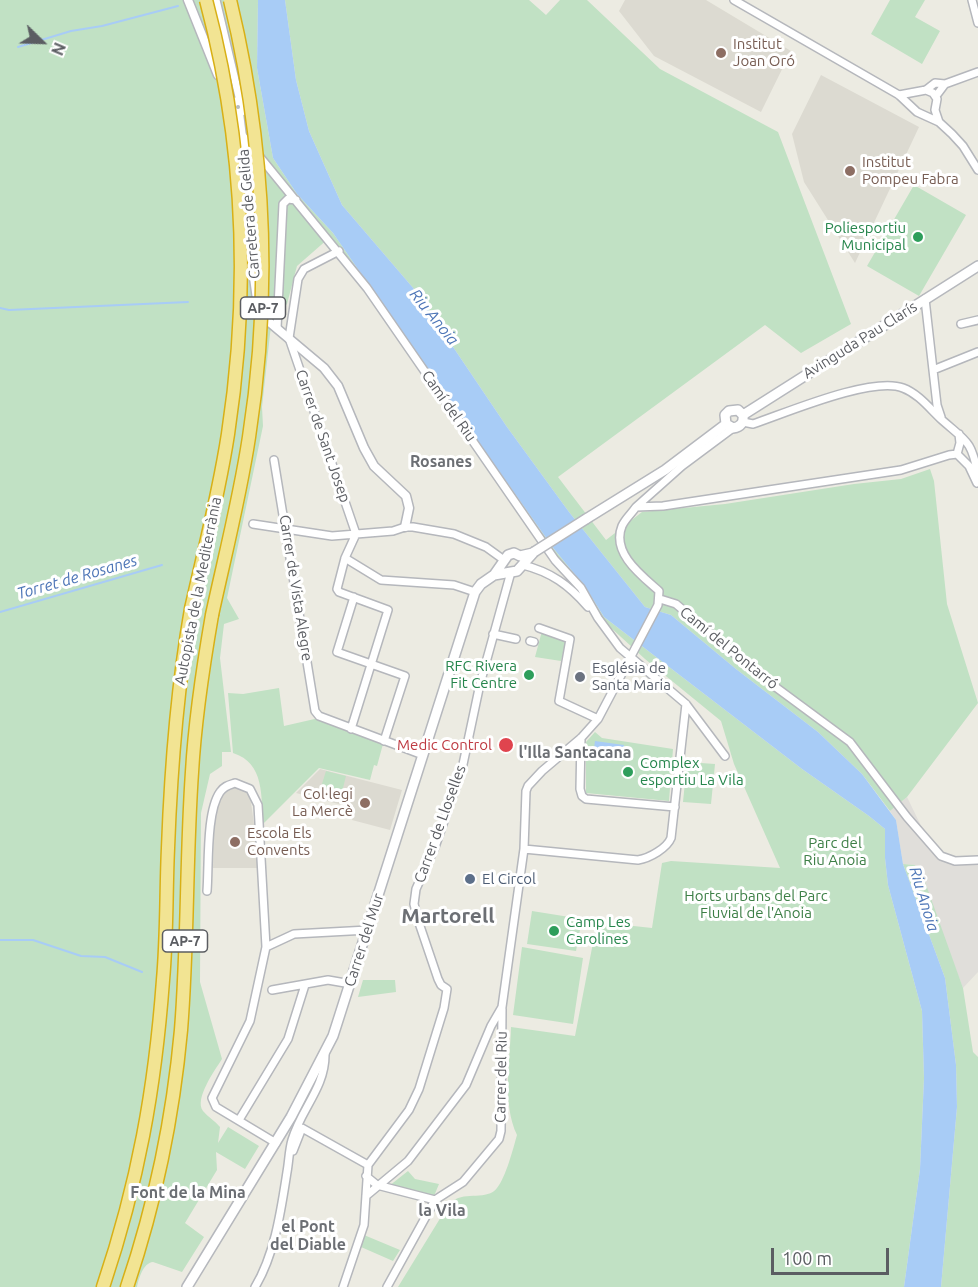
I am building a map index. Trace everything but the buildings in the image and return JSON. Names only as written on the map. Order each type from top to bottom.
[{"type":"highway","name":"Autopista de la Mediterrània","points":[[104,1287],[132,1197],[142,1150],[158,1043],[164,977],[175,719],[191,609],[228,436],[238,342],[241,287],[240,220],[235,150],[219,53],[206,0]]},
{"type":"highway","name":"Autopista de la Mediterrània","points":[[127,1287],[135,1265],[160,1168],[176,1074],[184,977],[195,732],[212,615],[249,438],[263,307],[263,239],[258,159],[247,81],[230,0]]},
{"type":"main road","name":"Avinguda Pau Clarís","points":[[743,418],[978,266]]},
{"type":"main road","points":[[494,575],[518,571],[522,562],[534,552],[730,426],[740,426],[743,418],[738,410],[729,411],[725,416],[730,426]]},
{"type":"main road","points":[[475,592],[481,584],[494,575],[510,554],[514,553],[522,562]]},
{"type":"main road","points":[[504,562],[505,569],[510,572]]},
{"type":"main road","name":"Carrer del Mur","points":[[187,1287],[276,1143],[325,1055],[351,984],[475,592]]},
{"type":"street","points":[[188,0],[236,103]]},
{"type":"street","points":[[216,0],[236,103]]},
{"type":"street","points":[[734,0],[744,2],[899,95],[924,115],[939,122],[963,146],[978,170]]},
{"type":"street","points":[[972,0],[978,22]]},
{"type":"street","points":[[899,95],[918,93],[935,83],[945,84],[977,71]]},
{"type":"street","points":[[936,96],[945,84]]},
{"type":"street","points":[[926,90],[936,96],[938,103],[935,110],[939,122]]},
{"type":"street","points":[[914,108],[913,100],[918,93]]},
{"type":"street","name":"Carretera de Gelida","points":[[236,103],[233,111],[238,113],[242,135],[250,201],[253,270],[258,307],[268,321],[324,368],[338,386],[374,466],[406,496],[409,508],[405,527]]},
{"type":"street","points":[[924,115],[935,110]]},
{"type":"street","name":"Camí del Riu","points":[[242,135],[372,294],[555,561],[581,588],[616,644],[686,704],[725,756]]},
{"type":"street","points":[[277,328],[283,204],[288,199],[296,200]]},
{"type":"street","points":[[290,338],[298,279],[304,269],[339,251]]},
{"type":"street","points":[[925,299],[937,405],[941,419]]},
{"type":"street","points":[[961,324],[978,320]]},
{"type":"street","name":"Carrer de Sant Josep","points":[[290,338],[356,534]]},
{"type":"street","points":[[933,370],[978,352]]},
{"type":"street","points":[[743,418],[753,424],[857,388],[888,385],[902,387],[914,394],[964,437],[974,452],[973,457],[978,474]]},
{"type":"street","name":"Camí del Pontarró","points":[[730,426],[636,507],[622,526],[621,544],[630,564],[659,591],[660,600],[676,604],[754,670],[850,742],[907,817],[937,851],[947,859],[955,861],[978,860]]},
{"type":"street","points":[[959,434],[958,451],[978,481],[978,490]]},
{"type":"street","points":[[636,507],[663,506],[901,470],[949,455],[965,445],[970,447]]},
{"type":"street","points":[[964,461],[973,457]]},
{"type":"street","name":"Carrer de Vista Alegre","points":[[274,460],[315,711],[319,716],[351,729]]},
{"type":"street","points":[[253,524],[332,536],[393,531],[405,527],[454,534],[486,547],[504,562]]},
{"type":"street","points":[[356,534],[345,558],[337,589],[339,592],[388,610],[351,729],[423,755]]},
{"type":"street","points":[[345,558],[381,580],[454,585],[475,592]]},
{"type":"street","points":[[522,562],[572,588],[598,618]]},
{"type":"street","name":"Carrer de Lloselles","points":[[368,1165],[409,1110],[419,1089],[444,1008],[447,989],[441,985],[419,923],[414,904],[416,889],[435,847],[462,769],[493,634],[510,572]]},
{"type":"street","points":[[354,597],[337,652],[405,676],[384,741]]},
{"type":"street","points":[[366,1196],[408,1161],[466,1085],[502,1006],[524,849],[528,786],[581,738],[598,719],[660,600]]},
{"type":"street","points":[[539,628],[570,639],[559,701],[598,719]]},
{"type":"street","points":[[493,634],[516,639]]},
{"type":"street","points":[[524,849],[638,860],[666,846],[671,838],[686,704]]},
{"type":"street","points":[[581,738],[580,789],[582,796],[586,799],[675,807]]},
{"type":"street","points":[[207,891],[212,812],[221,790],[235,783],[250,789],[258,805],[267,947],[250,1021],[213,1098],[216,1107],[276,1143]]},
{"type":"street","points":[[267,947],[294,934],[368,930]]},
{"type":"street","points":[[272,990],[328,980],[351,984]]},
{"type":"street","points":[[239,1120],[288,1039],[305,985]]},
{"type":"street","name":"Carrer del Riu","points":[[387,1287],[435,1200],[463,1182],[500,1136],[502,1006]]},
{"type":"street","points":[[255,1287],[266,1264],[283,1197],[292,1140],[325,1071],[325,1055]]},
{"type":"street","points":[[288,1165],[302,1128],[368,1165],[364,1225],[343,1287]]},
{"type":"street","points":[[366,1176],[377,1185],[435,1200]]},
{"type":"shaded area","name":"Institut Joan Oró","points":[[625,0],[706,0],[791,51],[761,112],[654,56],[619,11]]},
{"type":"shaded area","name":"Institut Pompeu Fabra","points":[[821,75],[919,127],[855,263],[804,182],[792,134]]},
{"type":"shaded area","name":"Col·legi La Mercè","points":[[320,769],[402,790],[390,830],[352,820],[354,808],[296,793]]},
{"type":"shaded area","name":"Escola Els Convents","points":[[229,788],[246,790],[250,795],[260,868],[213,868],[214,816],[220,795]]},
{"type":"shaded area","points":[[907,797],[928,840],[946,856],[978,856],[978,972],[963,988],[915,865],[903,864],[896,820],[890,811]]},
{"type":"green space","points":[[0,0],[258,0],[257,68],[273,158],[297,194],[333,233],[554,549],[586,588],[604,617],[802,769],[885,829],[888,885],[922,1011],[924,1078],[920,1169],[904,1287],[398,1287],[453,1201],[458,1198],[488,1194],[493,1192],[500,1183],[509,1163],[517,1135],[512,1123],[508,1096],[511,1027],[575,1036],[597,922],[652,928],[662,863],[671,861],[780,868],[734,764],[721,721],[645,659],[609,626],[512,495],[329,238],[297,266],[287,304],[272,322],[262,407],[263,426],[227,598],[239,619],[224,624],[220,658],[231,752],[222,752],[222,766],[210,774],[201,813],[200,982],[222,1059],[206,1085],[201,1106],[203,1111],[220,1127],[218,1143],[228,1127],[259,1146],[245,1169],[216,1152],[217,1170],[185,1223],[204,1237],[182,1272],[153,1262],[144,1268],[137,1287],[0,1287]]},
{"type":"green space","points":[[285,0],[529,0],[546,15],[560,0],[587,0],[660,69],[778,132],[851,324],[801,353],[765,325],[558,477],[606,540],[642,512],[725,504],[901,479],[930,469],[934,481],[947,604],[978,703],[907,797],[890,811],[862,774],[818,732],[671,615],[645,607],[569,512],[507,427],[414,289],[342,205],[309,131],[296,80]]},
{"type":"green space","points":[[890,0],[925,0],[915,17],[940,31],[922,64],[871,34]]},
{"type":"green space","name":"Poliesportiu Municipal","points":[[914,185],[966,215],[919,296],[867,266]]},
{"type":"green space","points":[[542,631],[566,639],[561,661],[535,657]]},
{"type":"green space","points":[[279,688],[284,726],[319,718],[383,744],[377,766],[374,765],[370,780],[319,768],[263,824],[261,792],[256,773],[243,758],[233,753],[228,693],[243,694]]},
{"type":"green space","name":"Complex esportiu La Vila","points":[[595,732],[602,738],[673,749],[669,801],[586,793],[586,742]]},
{"type":"green space","name":"Complex esportiu La Vila","points":[[687,762],[715,764],[711,804],[683,802]]},
{"type":"green space","points":[[326,771],[346,776],[342,792],[321,787]]},
{"type":"green space","points":[[903,864],[915,865],[924,879],[963,988],[973,1052],[978,1057],[978,1287],[941,1287],[957,1107],[956,1065],[945,978]]},
{"type":"green space","name":"Camp Les Carolines","points":[[532,911],[582,919],[576,951],[527,944]]},
{"type":"green space","points":[[522,947],[583,958],[573,1024],[513,1015]]},
{"type":"green space","points":[[363,980],[395,980],[396,992],[358,997]]},
{"type":"green space","points":[[408,1171],[415,1179],[439,1184],[434,1196],[389,1186]]},
{"type":"green space","points":[[364,1235],[400,1250],[393,1261],[361,1247]]},
{"type":"water","points":[[258,0],[285,0],[296,80],[309,131],[342,205],[414,289],[507,427],[569,512],[645,607],[671,615],[818,732],[862,774],[896,820],[903,864],[945,978],[956,1065],[957,1107],[941,1287],[904,1287],[920,1169],[924,1078],[922,1011],[888,885],[885,829],[802,769],[604,617],[586,588],[554,549],[333,233],[297,194],[273,158],[257,68]]},
{"type":"water","points":[[595,741],[624,745],[622,759],[593,755]]},
{"type":"waterway","points":[[18,47],[71,31],[102,26],[178,6]]},
{"type":"waterway","points":[[0,308],[9,310],[188,302]]},
{"type":"waterway","name":"Torret de Rosanes","points":[[0,612],[162,565]]},
{"type":"waterway","points":[[0,940],[33,940],[81,956],[105,957],[142,972]]},
{"type":"place","name":"Institut Joan Oró","points":[[721,53]]},
{"type":"place","name":"Institut Pompeu Fabra","points":[[850,171]]},
{"type":"place","name":"Poliesportiu Municipal","points":[[918,237]]},
{"type":"place","name":"RFC Rivera Fit Centre","points":[[529,675]]},
{"type":"place","name":"Església de Santa Maria","points":[[580,677]]},
{"type":"place","name":"Medic Control","points":[[506,745]]},
{"type":"place","name":"Complex esportiu La Vila","points":[[628,772]]},
{"type":"place","name":"Col·legi La Mercè","points":[[365,803]]},
{"type":"place","name":"Escola Els Convents","points":[[235,842]]},
{"type":"place","name":"El Circol","points":[[470,879]]},
{"type":"place","name":"Camp Les Carolines","points":[[554,931]]},
{"type":"district","name":"Rosanes","points":[[441,462]]},
{"type":"district","name":"l'Illa Santacana","points":[[575,753]]},
{"type":"district","name":"Martorell","points":[[448,916]]},
{"type":"district","name":"Font de la Mina","points":[[188,1193]]},
{"type":"district","name":"la Vila","points":[[442,1211]]},
{"type":"district","name":"el Pont del Diable","points":[[308,1236]]},
{"type":"water label","name":"Riu Anoia","points":[[434,317]]},
{"type":"water label","name":"Riu Anoia","points":[[924,899]]},
{"type":"park label","name":"Parc del Riu Anoia","points":[[835,852]]},
{"type":"park label","name":"Horts urbans del Parc Fluvial de l'Anoia","points":[[756,904]]}]
